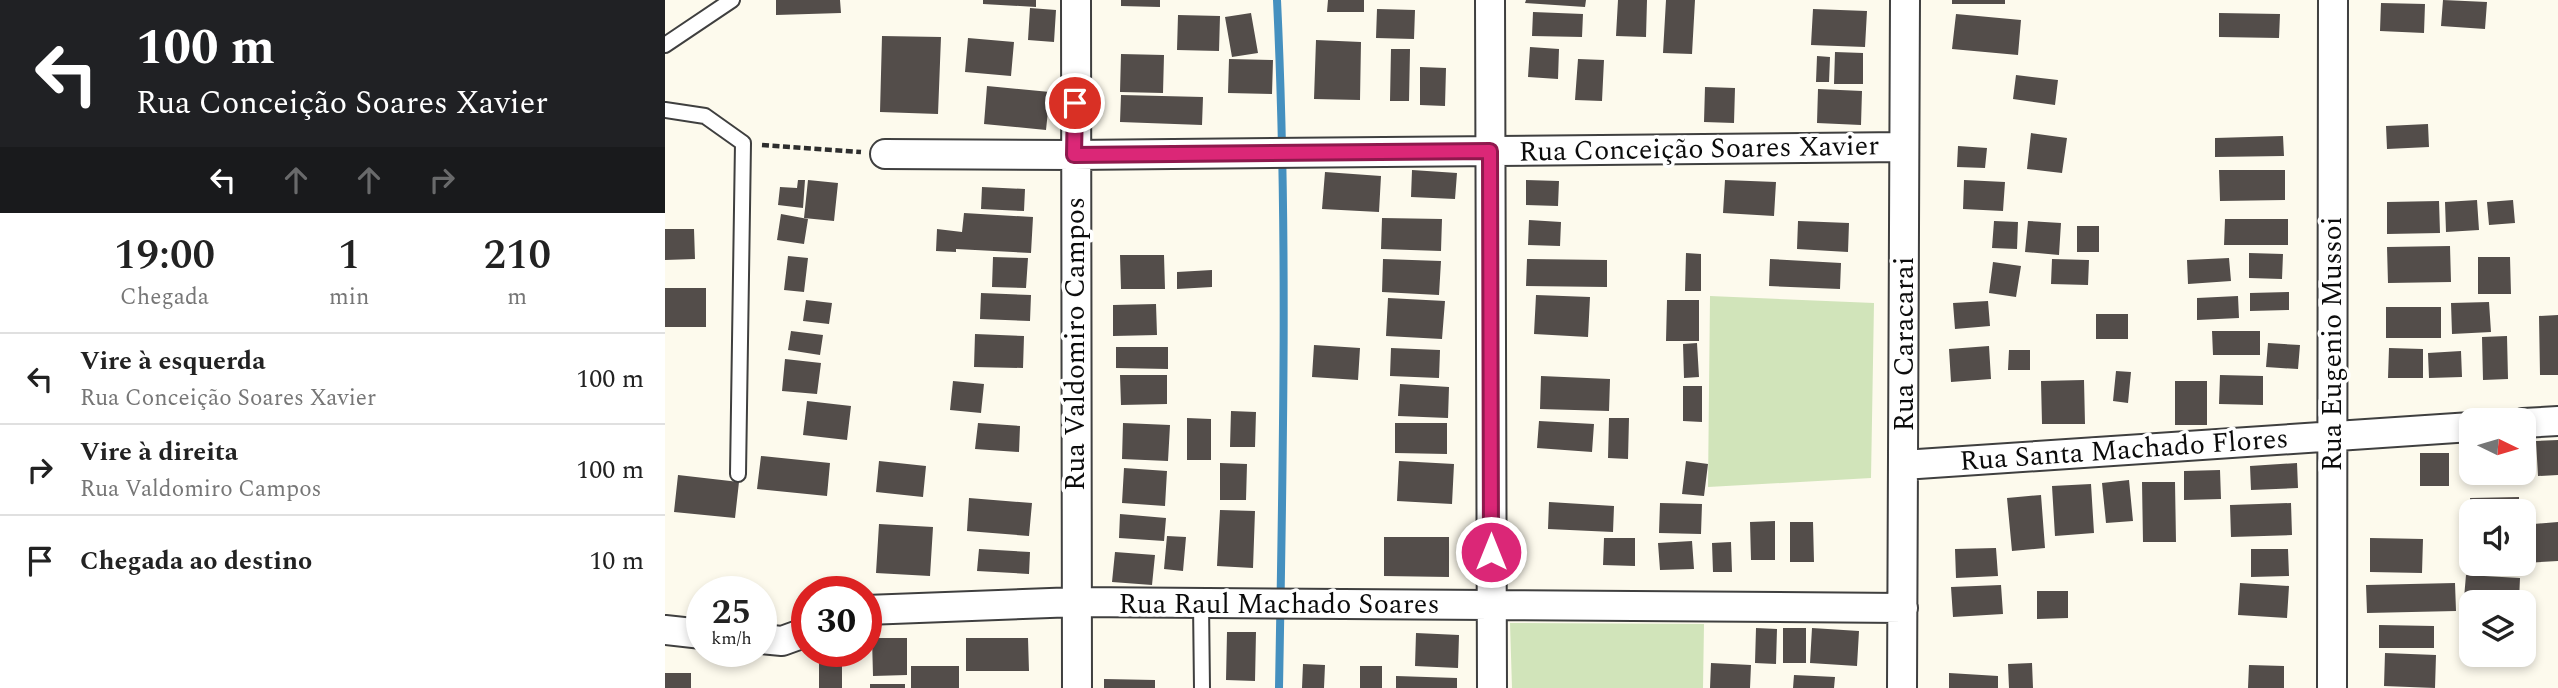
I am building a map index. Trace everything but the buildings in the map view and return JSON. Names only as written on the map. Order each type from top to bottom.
[{"type":"street","name":"Rua Valdomiro Campos","points":[[1076,0],[1074,155],[1077,688]]},
{"type":"street","points":[[1490,0],[1492,688]]},
{"type":"street","name":"Rua Caracarai","points":[[1902,688],[1905,0]]},
{"type":"street","name":"Rua Eugenio Mussoi","points":[[2332,688],[2333,0]]},
{"type":"street","name":"Rua Conceição Soares Xavier","points":[[885,154],[1074,155],[1904,147]]},
{"type":"street","points":[[2536,422],[2558,421]]},
{"type":"street","name":"Rua Santa Machado Flores","points":[[1903,465],[2459,428]]},
{"type":"street","name":"Rua Raul Machado Soares","points":[[882,609],[1077,603],[1903,608]]},
{"type":"street","points":[[665,630],[686,632]]},
{"type":"lane","points":[[665,45],[732,0]]},
{"type":"lane","points":[[665,110],[705,116],[743,143],[738,474]]},
{"type":"lane","points":[[1201,603],[1202,688]]},
{"type":"path","points":[[743,143],[885,154]]},
{"type":"green space","points":[[1710,296],[1874,303],[1871,478],[1708,487]]},
{"type":"green space","points":[[1510,623],[1704,624],[1703,688],[1512,688]]},
{"type":"waterway","points":[[1277,0],[1284,258],[1279,688]]},
{"type":"route","points":[[1075,103],[1074,155],[1490,151],[1491,552]]}]
